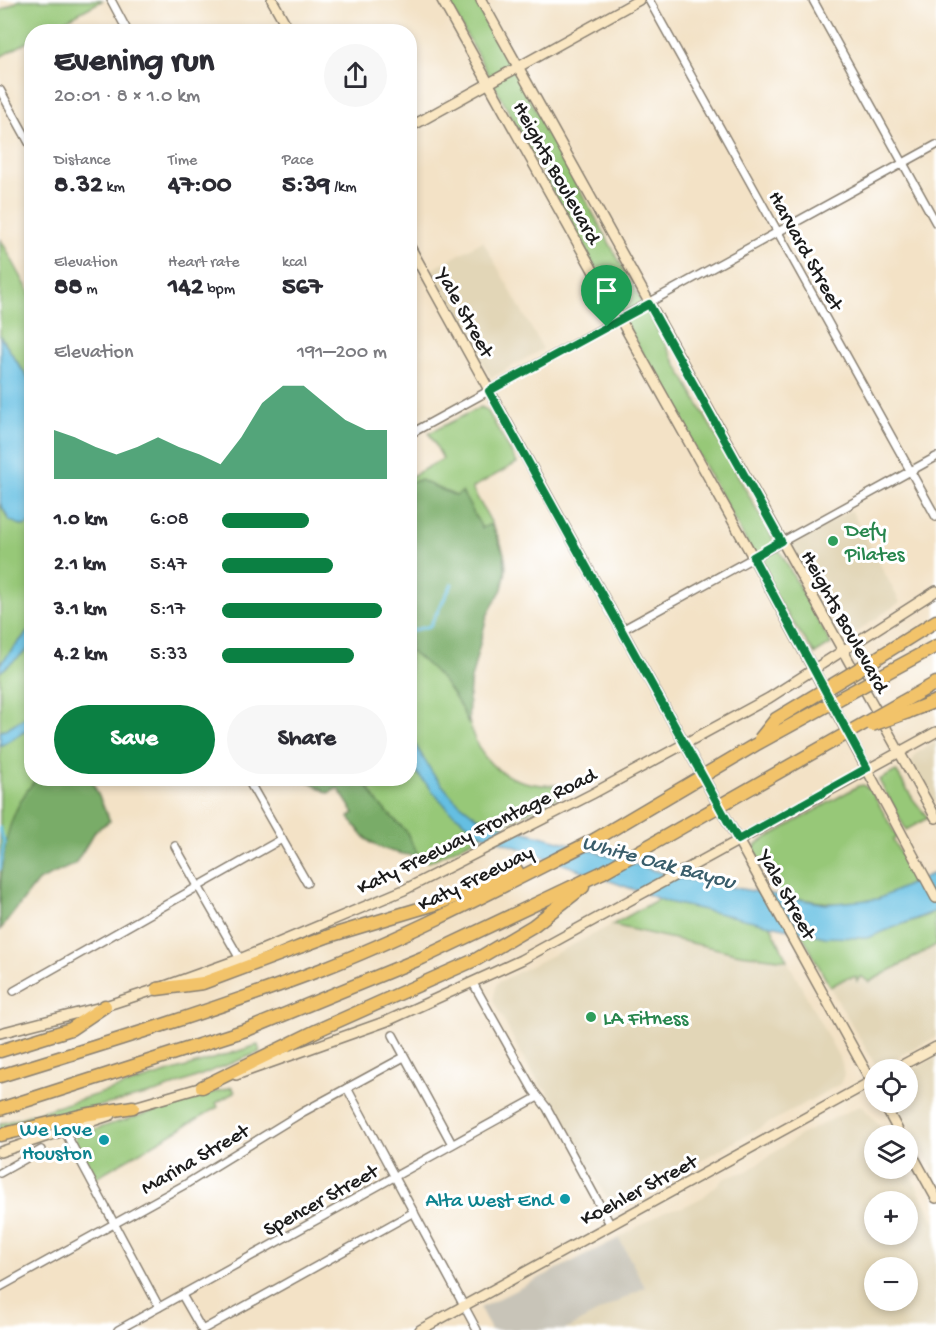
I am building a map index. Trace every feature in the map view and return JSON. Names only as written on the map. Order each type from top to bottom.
[{"type":"highway","points":[[755,745],[776,718],[936,621]]},
{"type":"highway","name":"Katy Freeway","points":[[0,1076],[217,1008],[322,969],[465,906],[596,839],[755,745],[936,646]]},
{"type":"highway","points":[[0,1109],[249,1029],[422,958],[603,872],[832,741],[905,707],[936,683]]},
{"type":"highway","points":[[905,707],[936,701]]},
{"type":"highway","points":[[157,989],[202,983],[329,936],[442,902],[596,839]]},
{"type":"highway","points":[[202,1087],[318,1030],[477,958],[533,926],[603,872]]},
{"type":"highway","points":[[0,1051],[71,1029],[105,1006]]},
{"type":"highway","points":[[0,1135],[84,1115],[133,1107]]},
{"type":"main road","points":[[272,0],[286,24]]},
{"type":"main road","name":"Heights Boulevard","points":[[442,0],[619,321],[753,557],[936,898]]},
{"type":"main road","name":"Heights Boulevard","points":[[482,0],[936,818]]},
{"type":"main road","points":[[417,123],[639,0]]},
{"type":"main road","name":"Yale Street","points":[[417,260],[749,862],[864,1066]]},
{"type":"main road","name":"Katy Freeway Frontage Road","points":[[0,1033],[105,1006],[157,989],[240,959],[404,890],[592,794],[769,698],[936,591]]},
{"type":"main road","points":[[0,1152],[133,1107],[202,1087],[377,1025],[473,983],[569,935],[867,768],[936,732]]},
{"type":"main road","points":[[914,1059],[936,1047]]},
{"type":"main road","name":"Koehler Street","points":[[420,1330],[610,1224],[864,1088]]},
{"type":"main road","points":[[918,1165],[936,1198]]},
{"type":"street","points":[[111,0],[124,24]]},
{"type":"street","name":"Harvard Street","points":[[649,0],[936,517]]},
{"type":"street","points":[[813,0],[936,224]]},
{"type":"street","points":[[0,90],[24,134]]},
{"type":"street","points":[[417,430],[936,145]]},
{"type":"street","points":[[622,630],[936,457]]},
{"type":"street","points":[[252,786],[308,883]]},
{"type":"street","points":[[14,991],[282,839]]},
{"type":"street","points":[[175,846],[240,959]]},
{"type":"street","points":[[473,983],[538,1097],[547,1108],[610,1224]]},
{"type":"street","points":[[393,1035],[452,1144]]},
{"type":"street","name":"Marina Street","points":[[0,1287],[186,1184],[347,1088],[404,1057]]},
{"type":"street","points":[[347,1088],[477,1330]]},
{"type":"street","name":"Spencer Street","points":[[118,1330],[538,1097]]},
{"type":"street","points":[[64,1130],[159,1307]]},
{"type":"street","points":[[0,1173],[41,1150]]},
{"type":"street","points":[[182,1295],[202,1330],[414,1212]]},
{"type":"shaded area","points":[[483,241],[543,349],[491,378],[431,270]]},
{"type":"shaded area","points":[[851,510],[900,602],[852,635],[839,633],[791,544]]},
{"type":"shaded area","points":[[936,742],[936,804],[913,767],[912,761],[917,753]]},
{"type":"shaded area","points":[[612,925],[740,954],[787,960],[842,1063],[844,1075],[840,1084],[617,1206],[610,1204],[546,1089],[542,1088],[520,1052],[493,1000],[497,983]]},
{"type":"shaded area","points":[[936,945],[936,1037],[894,1059],[872,1059],[830,987],[845,978],[862,976],[869,982]]},
{"type":"shaded area","points":[[936,1057],[936,1175],[918,1143],[918,1125],[908,1125],[902,1113],[918,1113],[918,1067]]},
{"type":"shaded area","points":[[861,1105],[864,1113],[868,1113],[880,1125],[864,1125],[864,1179],[912,1179],[936,1223],[936,1330],[565,1330],[645,1287],[619,1238],[665,1211],[683,1207],[703,1197],[725,1178],[747,1171],[802,1134]]},
{"type":"shaded area","points":[[619,1238],[645,1287],[565,1330],[491,1330],[480,1308]]},
{"type":"green space","points":[[20,0],[103,0],[59,24],[24,24],[24,44],[0,57],[0,11]]},
{"type":"green space","points":[[447,0],[475,0],[831,644],[815,654],[784,610]]},
{"type":"green space","points":[[0,238],[24,282],[24,372],[0,336]]},
{"type":"green space","points":[[481,407],[487,410],[517,463],[472,488],[502,546],[506,574],[486,618],[473,667],[468,706],[469,719],[477,744],[492,765],[518,780],[538,785],[559,785],[564,791],[562,795],[429,862],[371,843],[349,817],[354,813],[338,788],[328,793],[316,786],[417,786],[417,473],[443,459],[429,433]]},
{"type":"green space","points":[[417,481],[456,496],[462,492],[482,528],[491,524],[504,554],[505,575],[502,589],[487,616],[470,683],[468,724],[458,702],[445,683],[417,657]]},
{"type":"green space","points":[[0,503],[8,519],[24,526],[24,636],[0,664]]},
{"type":"green space","points":[[24,653],[24,786],[94,786],[110,821],[96,830],[75,864],[38,881],[0,930],[0,672]]},
{"type":"green space","points":[[896,771],[928,818],[906,830],[879,780]]},
{"type":"green space","points":[[863,785],[871,790],[897,837],[893,840],[916,881],[893,893],[866,902],[842,904],[781,896],[754,851],[756,844]]},
{"type":"green space","points":[[31,786],[94,786],[110,821],[96,830],[75,864],[38,881],[0,930],[5,848],[9,829]]},
{"type":"green space","points":[[316,786],[367,786],[379,804],[406,831],[419,857],[386,850],[371,842],[349,817],[354,813],[338,788],[328,793]]},
{"type":"green space","points":[[660,898],[770,924],[787,960],[740,954],[612,925]]},
{"type":"green space","points":[[935,912],[936,945],[869,982],[861,976],[857,981],[856,977],[846,978],[830,987],[800,931],[852,935],[886,929]]},
{"type":"green space","points":[[258,1045],[260,1052],[158,1092],[0,1130],[0,1124]]},
{"type":"green space","points":[[232,1087],[235,1092],[216,1103],[218,1107],[93,1179],[75,1142],[76,1135]]},
{"type":"water","points":[[0,336],[24,372],[24,526],[10,521],[0,503]]},
{"type":"water","points":[[24,636],[24,653],[0,672],[0,664]]},
{"type":"water","points":[[24,718],[24,732],[0,746],[0,732]]},
{"type":"water","points":[[417,748],[433,774],[454,799],[476,816],[490,823],[579,846],[674,877],[826,904],[878,899],[936,872],[936,911],[867,938],[825,937],[668,902],[483,835],[450,811],[417,773]]},
{"type":"waterway","points":[[417,629],[430,626],[452,584]]},
{"type":"waterway","points":[[0,828],[4,843],[0,869]]},
{"type":"place","name":"Defy Pilates","points":[[833,541]]},
{"type":"place","name":"LA Fitness","points":[[591,1017]]},
{"type":"place","name":"We Love Houston","points":[[104,1140]]},
{"type":"place","name":"Alta West End","points":[[565,1199]]},
{"type":"route","points":[[649,304],[654,312],[781,541],[753,557],[867,768],[738,840],[489,391],[607,327],[649,304]]},
{"type":"water label","name":"White Oak Bayou","points":[[659,860]]}]
